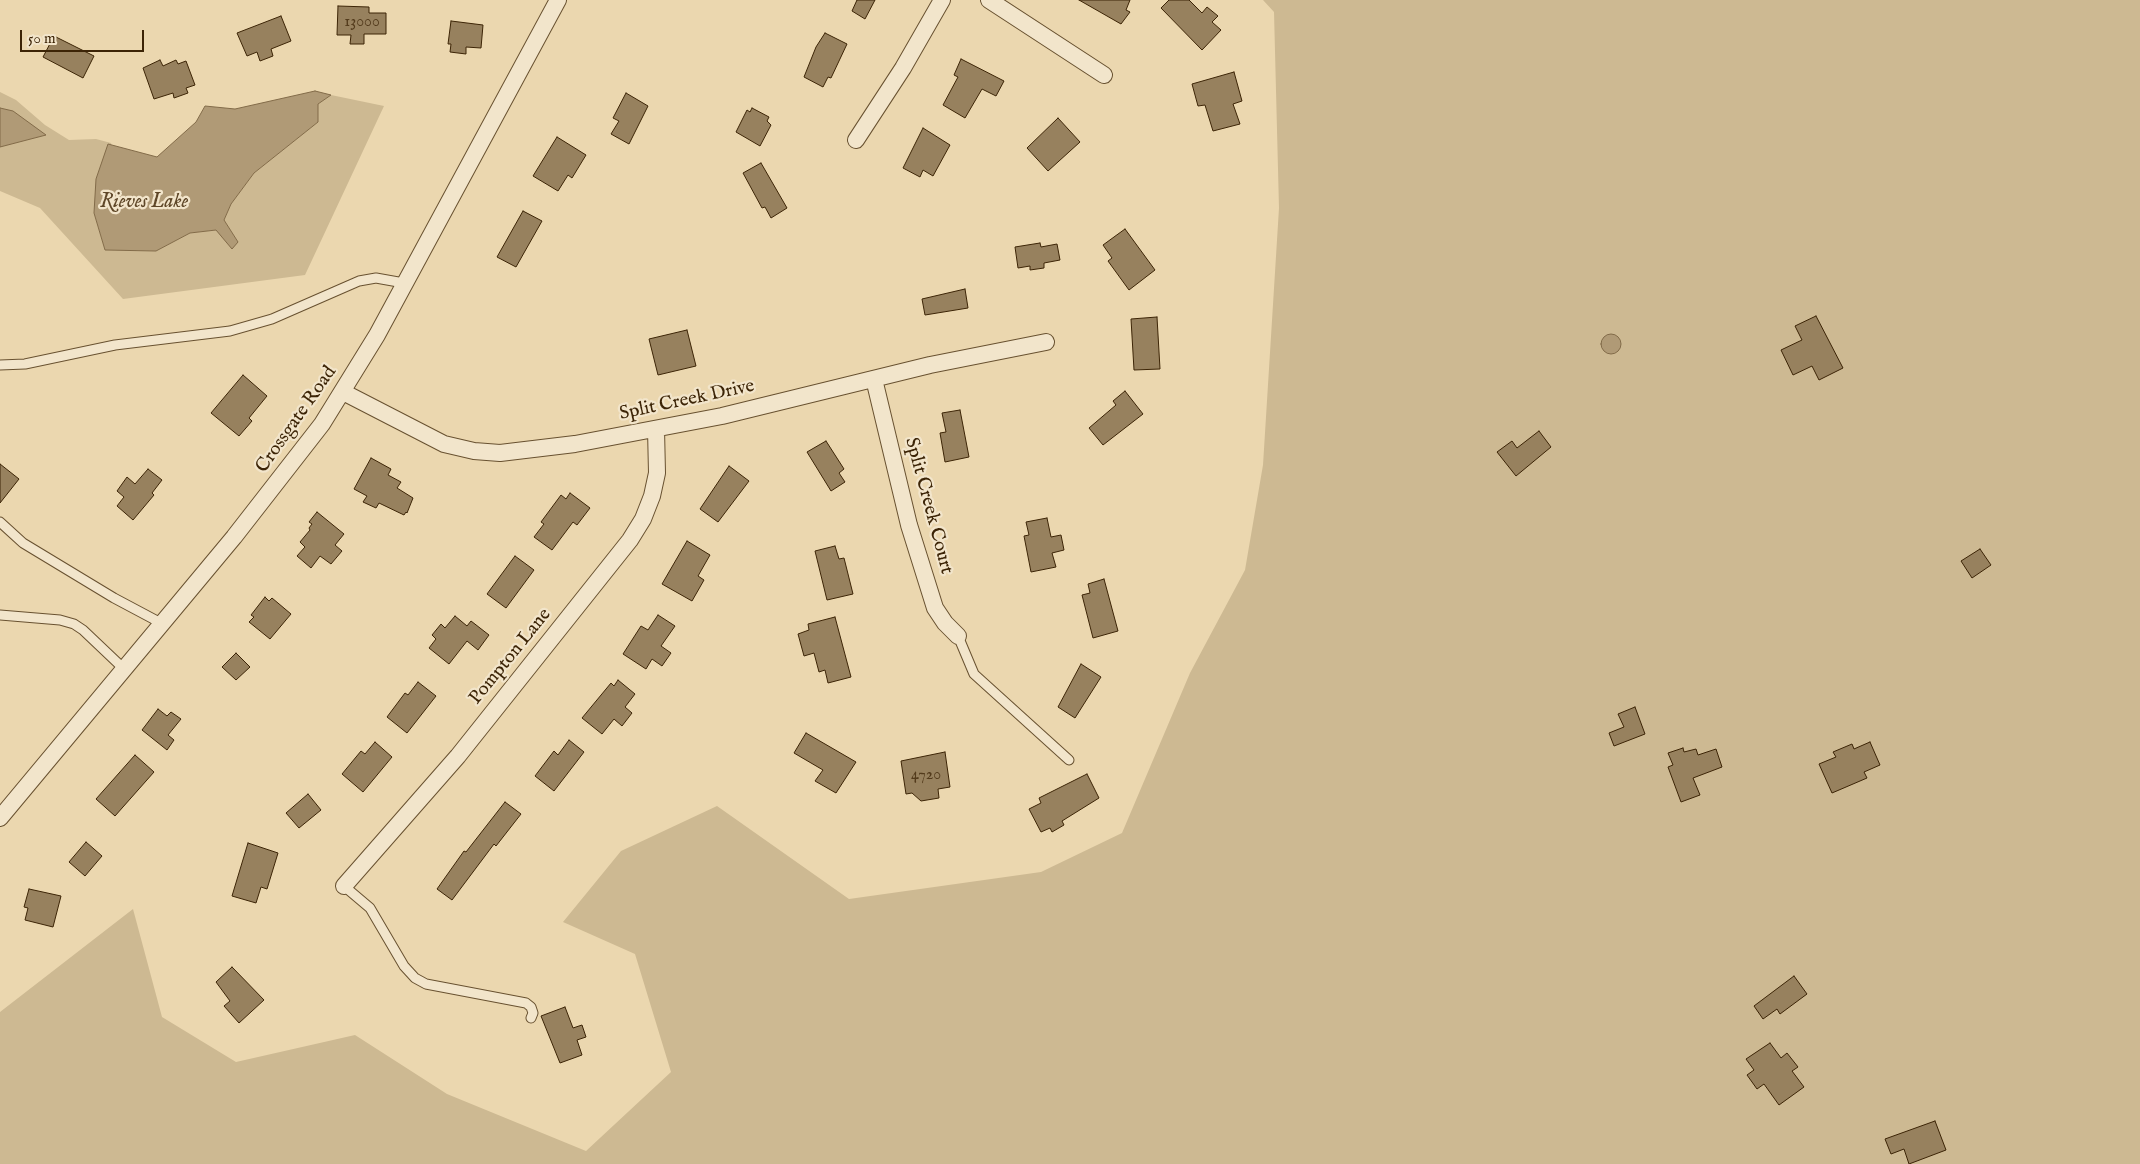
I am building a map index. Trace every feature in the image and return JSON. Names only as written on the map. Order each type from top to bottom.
[{"type":"street","name":"Crossgate Road","points":[[0,818],[294,461],[343,392],[377,335],[558,0]]},
{"type":"street","points":[[856,140],[903,68],[942,0]]},
{"type":"street","points":[[989,0],[1104,74]]},
{"type":"street","name":"Split Creek Drive","points":[[343,392],[444,444],[474,451],[500,453],[554,448],[722,416],[930,365],[1046,342]]},
{"type":"street","name":"Split Creek Court","points":[[874,379],[909,525],[935,608],[945,623],[958,636]]},
{"type":"street","name":"Pompton Lane","points":[[344,886],[458,756],[630,540],[643,519],[652,496],[657,473],[656,429]]},
{"type":"lane","points":[[0,365],[25,364],[115,345],[230,331],[272,319],[359,282],[376,278],[404,283]]},
{"type":"lane","points":[[0,522],[23,543],[114,598],[161,623]]},
{"type":"lane","points":[[0,615],[60,620],[74,624],[83,630],[123,668]]},
{"type":"lane","points":[[958,636],[974,674],[1069,760]]},
{"type":"lane","points":[[344,886],[370,908],[404,966],[415,978],[426,984],[526,1003],[531,1007],[531,1018]]},
{"type":"shaded area","points":[[1263,0],[2140,0],[2140,1164],[0,1164],[0,1012],[133,909],[162,1017],[236,1062],[355,1035],[447,1094],[586,1151],[671,1072],[635,954],[563,922],[621,851],[717,806],[849,899],[1041,872],[1122,833],[1190,673],[1245,570],[1263,465],[1279,208],[1274,12]]},
{"type":"shaded area","points":[[0,92],[16,100],[45,125],[69,140],[96,139],[111,143],[115,159],[95,206],[94,213],[105,250],[156,251],[190,233],[216,230],[237,241],[224,220],[231,204],[254,173],[318,122],[318,104],[331,95],[384,106],[305,275],[123,299],[40,208],[0,191]]},
{"type":"water","name":"Rieves Lake","points":[[315,91],[331,95],[318,104],[318,122],[254,173],[231,204],[224,220],[238,242],[232,249],[216,230],[190,233],[156,251],[105,250],[94,213],[96,179],[108,144],[157,157],[196,122],[205,106],[235,109]]},
{"type":"water","points":[[0,108],[13,111],[46,135],[0,147]]},
{"type":"water","points":[[1611,334],[1618,337],[1621,344],[1618,351],[1611,354],[1604,351],[1601,344],[1604,337]]},
{"type":"building","points":[[857,0],[875,0],[865,19],[852,11]]},
{"type":"building","points":[[1079,0],[1130,0],[1126,10],[1130,12],[1121,24]]},
{"type":"building","points":[[1169,0],[1189,0],[1202,13],[1207,7],[1218,16],[1212,22],[1221,30],[1202,50],[1161,8]]},
{"type":"building","points":[[338,6],[369,7],[369,13],[386,13],[386,34],[364,34],[364,44],[350,44],[351,35],[337,35]]},
{"type":"building","points":[[281,16],[291,41],[271,49],[273,56],[260,61],[257,52],[247,56],[237,33]]},
{"type":"building","points":[[451,21],[483,25],[481,48],[466,47],[466,54],[450,52],[451,44],[448,44]]},
{"type":"building","points":[[825,33],[847,44],[831,78],[828,77],[823,87],[804,77],[816,47]]},
{"type":"building","points":[[54,36],[94,56],[83,78],[43,57]]},
{"type":"building","points":[[961,59],[1004,81],[996,96],[982,89],[965,118],[943,105],[958,77],[954,75]]},
{"type":"building","points":[[160,60],[163,66],[176,60],[178,64],[186,61],[195,85],[186,88],[188,93],[174,98],[173,93],[154,99],[143,68]]},
{"type":"building","points":[[1234,72],[1242,101],[1233,104],[1240,124],[1213,131],[1205,105],[1198,106],[1192,84]]},
{"type":"building","points":[[626,93],[648,106],[629,144],[611,134],[619,121],[613,118]]},
{"type":"building","points":[[752,108],[769,117],[767,121],[771,125],[760,146],[736,132],[747,110],[750,112]]},
{"type":"building","points":[[1058,118],[1080,142],[1048,171],[1027,148]]},
{"type":"building","points":[[923,128],[950,145],[933,176],[923,170],[920,177],[903,168]]},
{"type":"building","points":[[557,137],[586,155],[572,178],[568,175],[558,191],[533,176]]},
{"type":"building","points":[[761,163],[787,208],[771,218],[765,207],[762,208],[743,173]]},
{"type":"building","points":[[523,211],[542,221],[516,267],[497,257]]},
{"type":"building","points":[[1125,229],[1155,270],[1129,290],[1108,261],[1112,258],[1103,245]]},
{"type":"building","points":[[1040,243],[1041,247],[1057,244],[1060,260],[1044,263],[1044,268],[1030,270],[1030,266],[1018,268],[1015,247]]},
{"type":"building","points":[[965,289],[968,308],[925,315],[922,299]]},
{"type":"building","points":[[1816,316],[1843,368],[1819,380],[1812,366],[1793,375],[1781,350],[1802,340],[1795,326]]},
{"type":"building","points":[[1157,317],[1160,369],[1134,370],[1131,319]]},
{"type":"building","points":[[687,330],[696,366],[658,375],[649,339]]},
{"type":"building","points":[[243,375],[267,396],[249,418],[252,421],[239,436],[211,413]]},
{"type":"building","points":[[1125,391],[1143,414],[1103,445],[1089,428],[1116,405],[1113,401]]},
{"type":"building","points":[[960,410],[969,457],[945,462],[940,433],[946,432],[942,413]]},
{"type":"building","points":[[1539,431],[1551,447],[1516,476],[1497,452],[1512,441],[1517,448]]},
{"type":"building","points":[[826,441],[844,469],[839,473],[845,482],[831,491],[807,452]]},
{"type":"building","points":[[371,458],[391,469],[388,475],[401,482],[397,488],[413,498],[407,513],[404,515],[379,503],[376,508],[363,502],[367,496],[354,489]]},
{"type":"building","points":[[0,464],[19,479],[0,503]]},
{"type":"building","points":[[729,466],[749,481],[718,522],[700,509]]},
{"type":"building","points":[[148,469],[162,480],[152,493],[154,495],[133,520],[117,506],[124,497],[117,491],[127,477],[135,484]]},
{"type":"building","points":[[570,493],[590,508],[577,525],[573,522],[552,550],[534,537],[544,524],[541,522],[561,495],[566,499]]},
{"type":"building","points":[[317,512],[344,534],[335,545],[342,551],[331,564],[320,556],[311,568],[297,556],[305,547],[300,542],[310,530],[309,528],[312,524],[309,522]]},
{"type":"building","points":[[1047,518],[1051,537],[1061,535],[1064,550],[1052,553],[1056,567],[1031,572],[1024,536],[1029,535],[1026,522]]},
{"type":"building","points":[[687,541],[710,555],[698,576],[704,580],[692,601],[662,584]]},
{"type":"building","points":[[835,546],[839,559],[844,558],[853,594],[827,600],[815,551]]},
{"type":"building","points":[[1980,549],[1991,565],[1972,578],[1961,561]]},
{"type":"building","points":[[515,556],[534,570],[506,608],[487,594]]},
{"type":"building","points":[[1104,579],[1118,631],[1093,638],[1082,595],[1090,593],[1088,584]]},
{"type":"building","points":[[265,597],[269,601],[272,598],[291,614],[270,639],[249,622],[254,617],[251,615]]},
{"type":"building","points":[[658,615],[675,626],[661,646],[671,653],[662,666],[652,659],[646,669],[623,654],[641,626],[648,630]]},
{"type":"building","points":[[455,616],[467,626],[471,621],[489,635],[478,650],[467,641],[449,664],[429,648],[436,639],[432,635],[441,624],[445,628]]},
{"type":"building","points":[[835,617],[851,677],[828,683],[825,670],[819,672],[814,653],[804,656],[798,634],[809,630],[808,624]]},
{"type":"building","points":[[236,653],[250,667],[236,680],[222,667]]},
{"type":"building","points":[[1081,664],[1101,677],[1075,718],[1058,707]]},
{"type":"building","points":[[618,680],[635,694],[625,707],[632,713],[622,726],[614,719],[602,734],[582,718],[611,683],[614,686]]},
{"type":"building","points":[[418,682],[436,696],[407,733],[387,717],[405,693],[408,695]]},
{"type":"building","points":[[1635,707],[1645,734],[1614,746],[1609,733],[1624,727],[1618,714]]},
{"type":"building","points":[[158,709],[167,716],[171,712],[181,719],[168,735],[174,740],[167,750],[142,730]]},
{"type":"building","points":[[806,733],[856,762],[836,793],[815,781],[823,770],[794,753]]},
{"type":"building","points":[[569,740],[584,752],[554,791],[535,776],[554,751],[558,755]]},
{"type":"building","points":[[375,742],[392,757],[363,792],[342,774],[361,751],[365,754]]},
{"type":"building","points":[[1870,742],[1880,765],[1864,772],[1867,778],[1832,793],[1819,764],[1836,757],[1833,752],[1852,744],[1854,749]]},
{"type":"building","points":[[1683,748],[1684,752],[1696,749],[1698,755],[1716,749],[1722,767],[1693,778],[1700,795],[1681,802],[1668,767],[1673,765],[1668,753]]},
{"type":"building","points":[[945,752],[950,787],[938,789],[939,798],[921,801],[912,793],[906,794],[901,761]]},
{"type":"building","points":[[135,755],[154,772],[115,816],[96,799]]},
{"type":"building","points":[[1087,774],[1099,798],[1062,821],[1064,825],[1052,832],[1050,828],[1041,832],[1029,809],[1041,803],[1039,798]]},
{"type":"building","points":[[308,794],[321,810],[299,828],[286,813]]},
{"type":"building","points":[[505,802],[521,814],[496,846],[494,844],[452,900],[437,889],[464,851],[466,852]]},
{"type":"building","points":[[86,842],[102,856],[85,876],[69,862]]},
{"type":"building","points":[[248,843],[278,853],[267,889],[261,887],[256,903],[232,896]]},
{"type":"building","points":[[29,889],[61,896],[53,927],[25,920],[28,908],[24,907]]},
{"type":"building","points":[[232,967],[264,1000],[239,1023],[224,1006],[230,1001],[216,982]]},
{"type":"building","points":[[1794,976],[1807,994],[1780,1014],[1777,1009],[1763,1019],[1754,1006]]},
{"type":"building","points":[[565,1007],[573,1028],[582,1025],[586,1037],[577,1040],[582,1055],[560,1063],[541,1016]]},
{"type":"building","points":[[1770,1043],[1781,1058],[1787,1053],[1798,1067],[1792,1071],[1804,1087],[1779,1105],[1764,1084],[1757,1089],[1747,1075],[1754,1070],[1746,1059]]},
{"type":"building","points":[[1935,1121],[1946,1150],[1909,1164],[1904,1149],[1891,1154],[1885,1139]]}]
